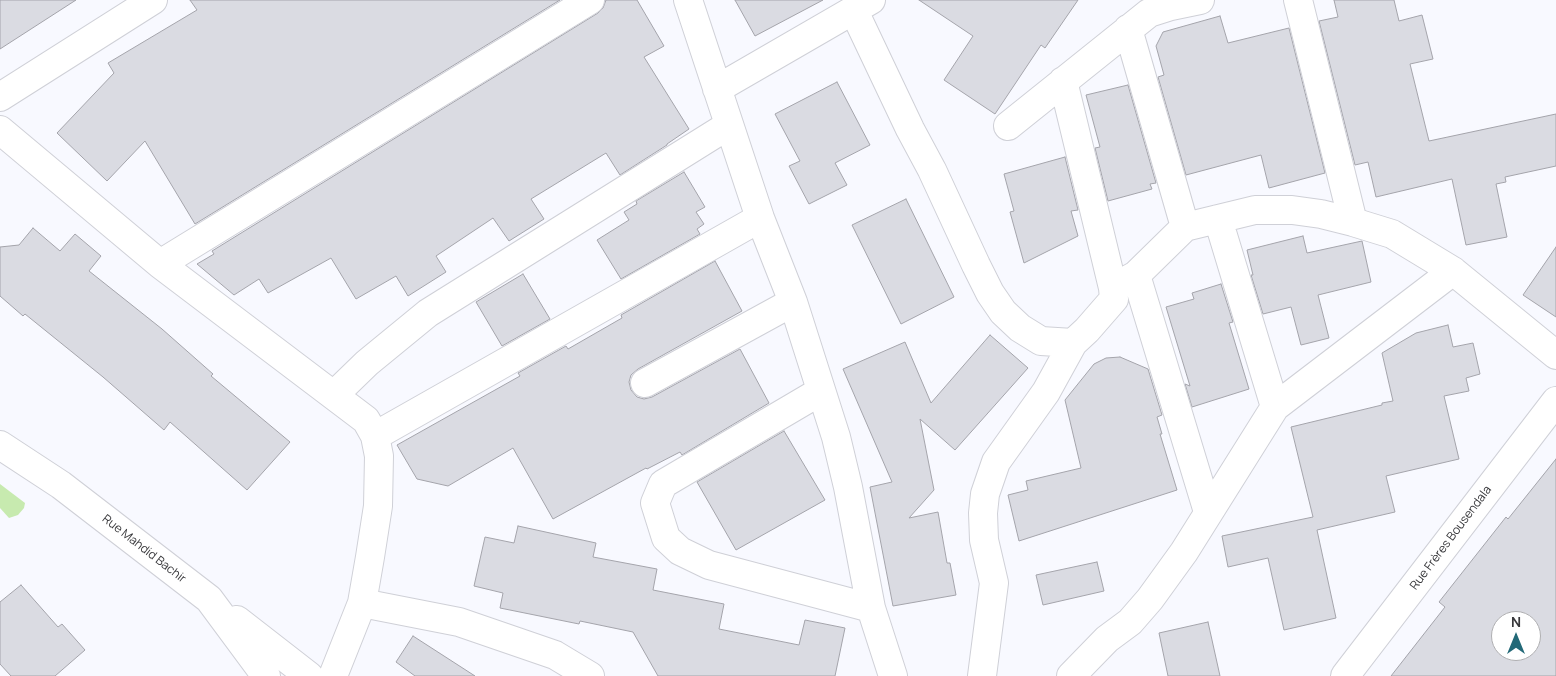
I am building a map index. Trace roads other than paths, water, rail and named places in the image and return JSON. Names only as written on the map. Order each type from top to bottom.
[{"type":"street","points":[[0,97],[153,0]]},
{"type":"street","points":[[160,264],[590,0]]},
{"type":"street","points":[[688,0],[760,218],[793,302],[836,437],[871,608],[893,676]]},
{"type":"street","points":[[1008,126],[1144,14],[1200,0]]},
{"type":"street","points":[[1298,0],[1354,222]]},
{"type":"street","points":[[717,89],[862,6],[910,129],[932,170],[990,293],[1003,312],[1020,328],[1041,341],[1072,343]]},
{"type":"street","points":[[1144,14],[1185,228]]},
{"type":"street","points":[[1063,82],[1125,282],[1208,512]]},
{"type":"street","points":[[334,395],[368,362],[428,313],[729,125]]},
{"type":"street","points":[[0,130],[160,264],[366,420],[375,436],[379,456],[378,506],[362,604],[333,676]]},
{"type":"street","points":[[982,676],[994,583],[984,540],[983,513],[985,494],[996,462],[1046,392],[1072,343],[1087,330],[1114,299],[1125,282],[1185,228],[1255,210],[1292,210],[1321,214],[1392,234],[1453,271],[1556,355]]},
{"type":"street","points":[[375,436],[760,218]]},
{"type":"street","points":[[1218,219],[1275,407]]},
{"type":"street","points":[[1071,676],[1107,639],[1130,622],[1150,599],[1184,552],[1275,407],[1453,271]]},
{"type":"street","points":[[645,383],[793,302]]},
{"type":"street","points":[[821,391],[663,484],[655,503],[666,538],[680,551],[709,565],[871,608]]},
{"type":"street","name":"Rue Frères Bousendala","points":[[1345,676],[1556,401]]},
{"type":"street","name":"Rue Mahdid Bachir","points":[[0,445],[62,485],[209,599],[266,676]]},
{"type":"street","points":[[209,599],[309,676]]},
{"type":"street","points":[[362,604],[460,622],[555,655],[590,676]]}]
